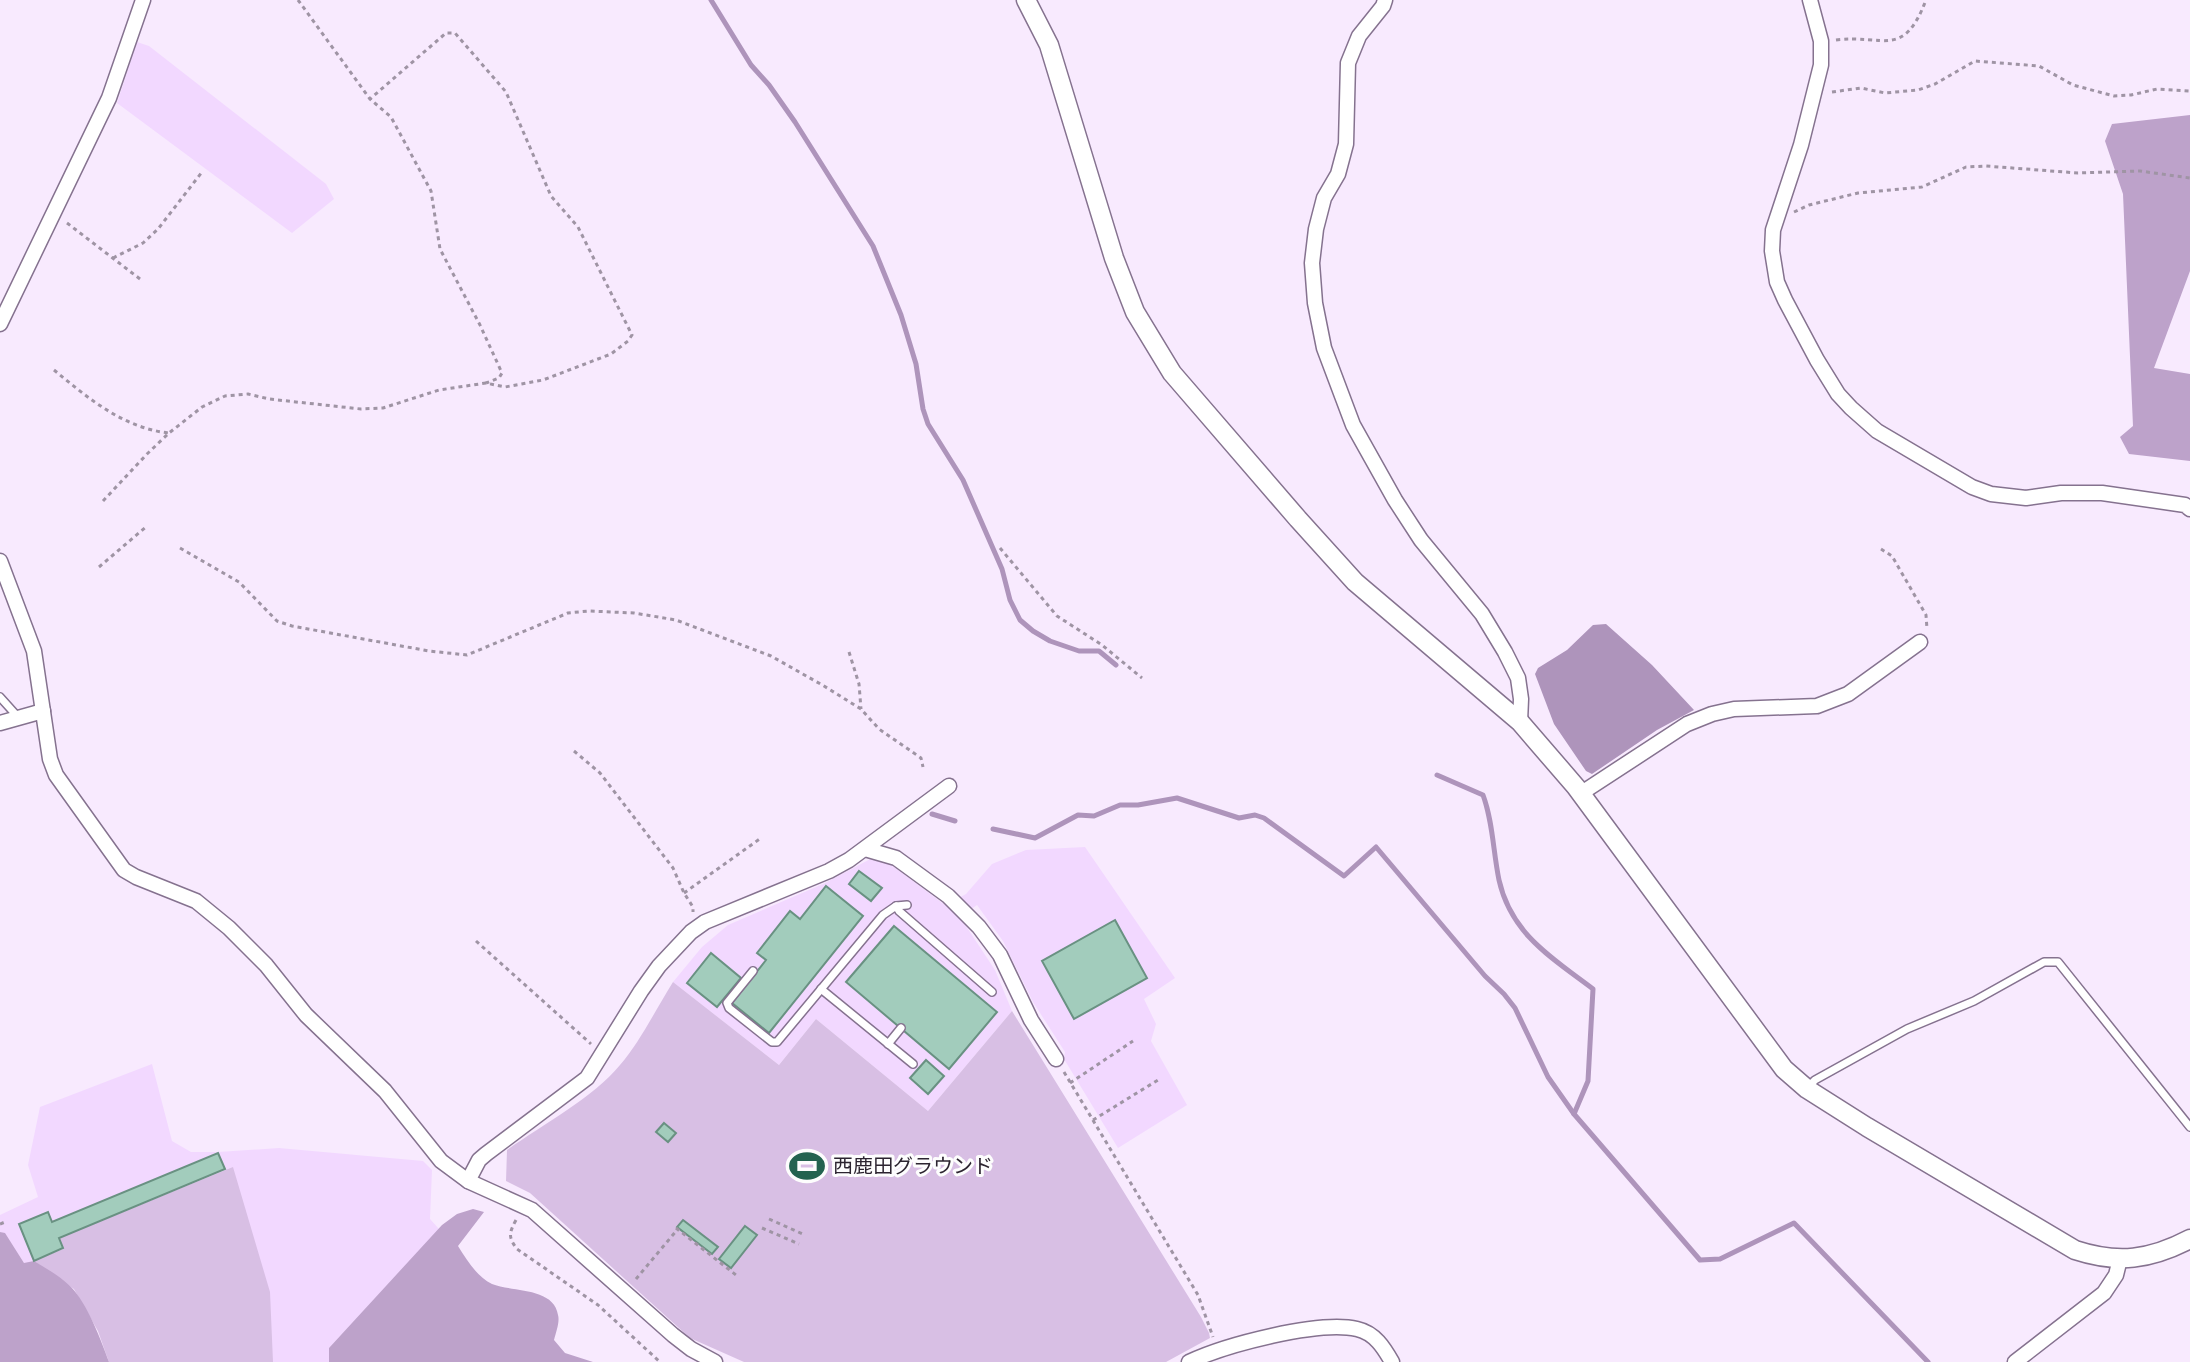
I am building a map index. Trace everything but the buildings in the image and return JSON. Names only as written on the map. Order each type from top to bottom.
[{"type":"street","points":[[0,324],[115,84],[143,0]]},
{"type":"street","points":[[1026,0],[1049,45],[1114,258],[1135,312],[1172,373],[1355,582],[1520,722],[1580,794],[1793,1078],[2058,1241],[2089,1254],[2120,1259],[2149,1256],[2190,1239]]},
{"type":"street","points":[[1385,0],[1359,36],[1348,63],[1346,144],[1338,174],[1324,198],[1316,229],[1312,263],[1315,303],[1324,348],[1353,425],[1421,540],[1482,614],[1505,652],[1518,678],[1520,722]]},
{"type":"street","points":[[1810,0],[1821,41],[1821,65],[1801,145],[1773,230],[1772,251],[1777,282],[1828,379],[1851,408],[1877,431],[1972,487],[1991,494],[2026,498],[2061,493],[2102,493],[2185,505],[2190,509]]},
{"type":"street","points":[[0,561],[34,651],[50,759],[56,775],[124,870],[196,901],[229,928],[266,965],[306,1015],[385,1091],[441,1161],[468,1181],[532,1210],[682,1342],[715,1362]]},
{"type":"street","points":[[1580,794],[1687,724],[1734,709],[1817,706],[1848,694],[1920,642]]},
{"type":"street","points":[[0,723],[43,711]]},
{"type":"street","points":[[468,1181],[479,1160],[587,1078],[641,991],[659,966],[691,932],[715,918],[829,871],[865,849],[949,786]]},
{"type":"street","points":[[865,849],[896,858],[948,896],[979,927],[1000,955],[1031,1020],[1056,1059]]},
{"type":"street","points":[[2015,1362],[2104,1293],[2116,1275],[2120,1259]]},
{"type":"street","points":[[1189,1362],[1218,1350],[1306,1329],[1357,1329],[1379,1341],[1392,1362]]},
{"type":"lane","points":[[0,697],[18,717]]},
{"type":"lane","points":[[753,971],[727,1003],[729,1008],[772,1042],[777,1042],[883,915],[896,906],[907,905]]},
{"type":"lane","points":[[896,906],[992,992]]},
{"type":"lane","points":[[1807,1089],[1815,1080],[1907,1029],[1974,1001],[2044,962],[2058,962],[2190,1127]]},
{"type":"lane","points":[[821,989],[913,1064]]},
{"type":"lane","points":[[888,1044],[901,1028]]},
{"type":"path","points":[[103,501],[169,433],[202,407],[225,396],[236,394],[361,409],[383,408],[439,390],[486,383],[499,378],[502,373],[440,249],[431,191],[391,117],[370,99],[298,0]]},
{"type":"path","points":[[1821,41],[1886,42],[1899,39],[1917,21],[1926,0]]},
{"type":"path","points":[[370,99],[446,33],[455,33],[506,92],[551,196],[578,227],[632,335],[611,354],[543,380],[505,387],[486,383]]},
{"type":"path","points":[[1813,96],[1861,88],[1885,93],[1918,90],[1975,61],[2039,66],[2073,85],[2114,96],[2157,89],[2190,91]]},
{"type":"path","points":[[1779,211],[1792,213],[1809,205],[1858,193],[1922,187],[1966,167],[2078,173],[2140,171],[2190,178]]},
{"type":"path","points":[[113,258],[143,243],[158,229],[202,172]]},
{"type":"path","points":[[54,213],[140,279]]},
{"type":"path","points":[[54,370],[107,412],[157,432],[169,433]]},
{"type":"path","points":[[99,567],[147,526]]},
{"type":"path","points":[[180,548],[239,582],[277,621],[429,651],[467,655],[568,613],[634,613],[676,620],[771,656],[861,709],[879,729],[921,758],[923,767]]},
{"type":"path","points":[[1000,548],[1057,616],[1102,645],[1142,678]]},
{"type":"path","points":[[1881,549],[1892,556],[1926,615],[1926,635],[1920,642]]},
{"type":"path","points":[[849,652],[859,684],[861,709]]},
{"type":"path","points":[[574,751],[600,773],[673,868],[693,907],[691,932]]},
{"type":"path","points":[[684,893],[761,838]]},
{"type":"path","points":[[476,941],[603,1054]]},
{"type":"path","points":[[1070,1083],[1133,1041]]},
{"type":"path","points":[[1056,1059],[1198,1295],[1218,1350]]},
{"type":"path","points":[[1093,1120],[1158,1080]]},
{"type":"path","points":[[523,1205],[510,1232],[510,1240],[517,1249],[598,1305],[660,1362]]},
{"type":"path","points":[[769,1219],[805,1235]]},
{"type":"path","points":[[762,1228],[799,1244]]},
{"type":"path","points":[[634,1282],[677,1229],[736,1275]]},
{"type":"shaded area","points":[[137,42],[149,46],[326,184],[334,199],[292,233],[117,103]]},
{"type":"shaded area","points":[[2190,115],[2190,271],[2154,368],[2190,374],[2190,461],[2129,454],[2120,437],[2133,426],[2123,194],[2105,141],[2112,124]]},
{"type":"shaded area","points":[[1606,624],[1652,665],[1694,710],[1657,730],[1592,774],[1586,771],[1554,724],[1535,674],[1538,668],[1567,650],[1593,625]]},
{"type":"shaded area","points":[[1085,847],[1175,978],[1144,999],[1156,1024],[1151,1041],[1187,1105],[1118,1148],[1064,1059],[1065,1052],[1033,1002],[1003,941],[977,905],[960,917],[995,970],[1012,1011],[928,1111],[816,1019],[779,1065],[673,982],[702,947],[728,925],[823,884],[878,855],[945,905],[966,894],[992,864],[1026,850]]},
{"type":"shaded area","name":"西鹿田グラウンド","points":[[673,982],[779,1065],[816,1019],[928,1111],[1012,1011],[1201,1317],[1210,1338],[1166,1362],[744,1362],[690,1338],[530,1193],[506,1181],[507,1150],[582,1100],[609,1077],[634,1046]]},
{"type":"shaded area","points":[[152,1064],[172,1141],[191,1152],[279,1148],[423,1161],[432,1170],[430,1219],[439,1229],[329,1348],[329,1362],[109,1362],[98,1331],[74,1289],[24,1263],[5,1234],[0,1232],[0,1215],[38,1197],[28,1165],[40,1107]]},
{"type":"shaded area","points":[[233,1167],[270,1292],[273,1362],[109,1362],[98,1331],[74,1289],[34,1261],[63,1249],[59,1238]]},
{"type":"shaded area","points":[[473,1209],[484,1212],[458,1246],[472,1267],[492,1284],[549,1299],[555,1306],[558,1318],[554,1340],[565,1353],[593,1362],[329,1362],[329,1348],[442,1225],[457,1214]]},
{"type":"shaded area","points":[[0,1232],[5,1233],[24,1263],[34,1261],[62,1279],[77,1294],[93,1322],[109,1362],[0,1362]]},
{"type":"waterway","points":[[711,0],[751,65],[795,122],[873,246],[901,315],[916,364],[928,424],[963,480],[1002,569],[1010,600],[1020,620],[1050,641],[1079,651],[1099,651],[1116,665]]},
{"type":"waterway","points":[[1437,775],[1483,795],[1499,880],[1513,915],[1535,943],[1593,989],[1588,1081],[1574,1114]]},
{"type":"waterway","points":[[993,829],[1035,838],[1078,815],[1094,816],[1120,805],[1177,798],[1239,818],[1255,815],[1264,818],[1344,876],[1376,847],[1515,1008],[1548,1077],[1574,1114],[1700,1260],[1720,1259],[1794,1223],[1928,1362]]},
{"type":"waterway","points":[[932,814],[955,821]]},
{"type":"place","name":"西鹿田グラウンド","points":[[807,1166]]}]
